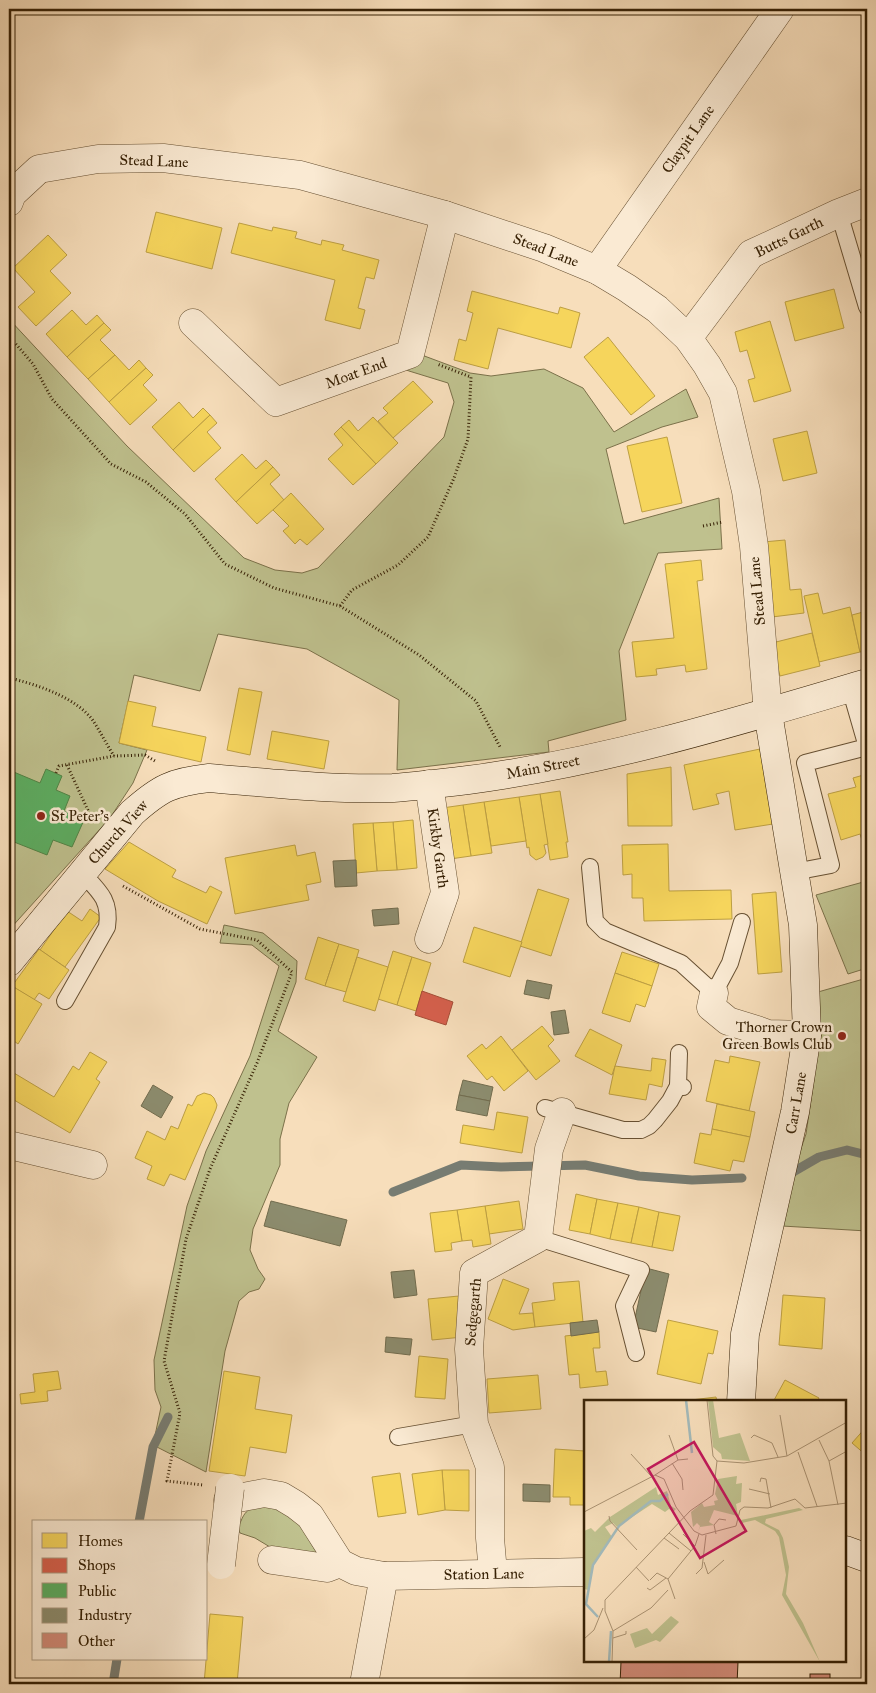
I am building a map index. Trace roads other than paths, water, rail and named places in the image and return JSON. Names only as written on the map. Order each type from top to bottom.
[{"type":"street","name":"Claypit Lane","points":[[597,270],[780,9]]},
{"type":"street","name":"Stead Lane","points":[[10,198],[39,169],[98,159],[163,158],[300,175],[445,215],[544,248],[597,270],[628,288],[657,309],[688,338],[707,365],[723,393],[746,491],[754,546],[768,713]]},
{"type":"street","name":"Butts Garth","points":[[688,338],[751,254],[838,213],[867,202]]},
{"type":"street","name":"Moat End","points":[[193,323],[276,402],[410,354],[445,215]]},
{"type":"street","name":"Main Street","points":[[209,778],[340,788],[396,788],[514,774],[631,750],[768,713],[859,685]]},
{"type":"street","name":"Carr Lane","points":[[741,1400],[746,1334],[795,1112],[807,1035],[803,924],[768,713]]},
{"type":"street","name":"Church View","points":[[9,962],[132,813],[151,796],[169,786],[185,781],[209,778]]},
{"type":"street","name":"Kirkby Garth","points":[[429,784],[445,893],[429,939]]},
{"type":"street","points":[[714,993],[711,1007],[728,1021],[768,1034],[807,1035]]},
{"type":"street","points":[[538,1238],[553,1110]]},
{"type":"street","points":[[9,1145],[93,1165]]},
{"type":"street","name":"Sedgegarth","points":[[493,1573],[490,1538],[490,1467],[474,1424],[469,1349],[474,1273],[538,1238]]},
{"type":"street","points":[[221,1565],[229,1494],[264,1493],[281,1496],[296,1505],[310,1516],[340,1563],[327,1568],[272,1560]]},
{"type":"street","points":[[846,1550],[867,1558]]},
{"type":"street","name":"Station Lane","points":[[340,1563],[356,1571],[384,1576],[584,1572]]},
{"type":"street","points":[[364,1684],[384,1576]]},
{"type":"lane","points":[[838,213],[867,307]]},
{"type":"lane","points":[[794,872],[831,865],[805,763],[867,747],[859,685]]},
{"type":"lane","points":[[590,867],[595,921],[605,931],[681,963],[714,993],[730,963],[742,922]]},
{"type":"lane","points":[[65,1001],[108,927],[109,915],[106,903],[85,869]]},
{"type":"lane","points":[[553,1110],[623,1130],[640,1130],[655,1120],[681,1087],[679,1053]]},
{"type":"lane","points":[[538,1238],[641,1270],[624,1306],[636,1354]]},
{"type":"lane","points":[[398,1437],[474,1424]]},
{"type":"waterway","points":[[793,1172],[819,1157],[847,1150],[867,1155]]},
{"type":"waterway","points":[[393,1192],[461,1165],[501,1167],[585,1165],[639,1176],[692,1180],[742,1178]]},
{"type":"waterway","points":[[139,1520],[153,1447],[168,1417]]},
{"type":"waterway","points":[[113,1684],[117,1660]]},
{"type":"place","name":"St Peter's","points":[[41,816]]},
{"type":"place","name":"Thorner Crown Green Bowls Club","points":[[842,1036]]}]
